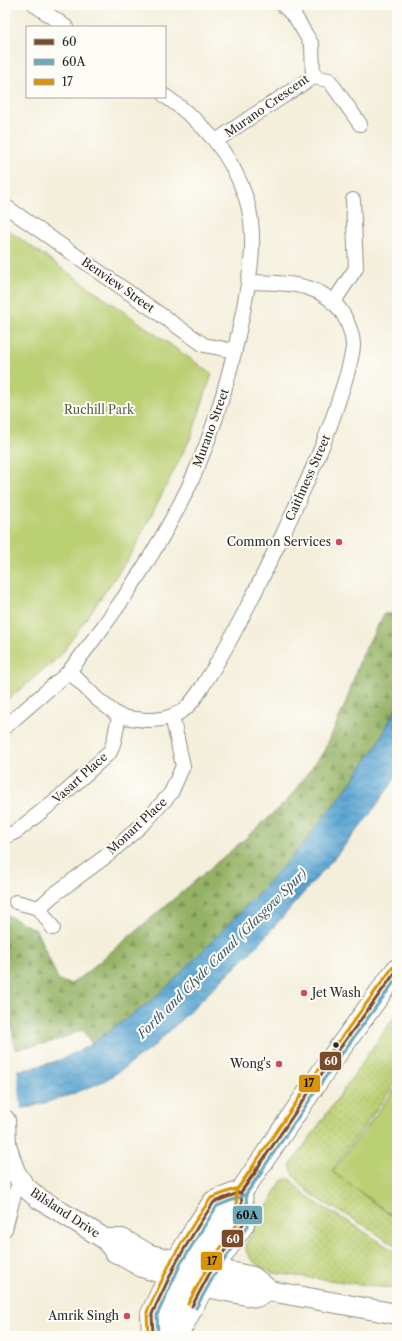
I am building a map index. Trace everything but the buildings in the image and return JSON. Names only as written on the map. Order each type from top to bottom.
[{"type":"main road","points":[[172,1336],[183,1324],[198,1226],[214,1202],[241,1192],[329,1063],[397,970]]},
{"type":"main road","name":"Bilsland Drive","points":[[5,1120],[6,1146],[15,1172],[23,1184],[38,1198],[104,1239],[122,1239],[150,1255],[190,1273],[253,1277],[270,1291],[397,1314]]},
{"type":"main road","points":[[153,1336],[152,1314],[190,1273],[244,1224],[241,1192]]},
{"type":"main road","points":[[161,1336],[167,1320],[190,1273]]},
{"type":"street","points":[[35,5],[65,26]]},
{"type":"street","name":"Murano Crescent","points":[[216,142],[312,77],[312,45],[296,18],[283,5]]},
{"type":"street","points":[[312,77],[329,80],[360,124]]},
{"type":"street","name":"Murano Street","points":[[5,727],[69,671],[129,591],[179,507],[200,460],[223,398],[235,351],[249,282],[252,251],[251,224],[246,200],[228,156],[195,119],[166,97]]},
{"type":"street","points":[[334,303],[356,268],[353,200]]},
{"type":"street","name":"Benview Street","points":[[5,206],[204,345],[235,351]]},
{"type":"street","name":"Caithness Street","points":[[119,716],[138,720],[158,720],[172,716],[185,709],[194,700],[230,640],[312,472],[329,431],[347,373],[353,345],[349,327],[343,314],[334,303],[320,292],[306,287],[291,284],[249,282]]},
{"type":"street","points":[[69,671],[98,700],[119,716]]},
{"type":"street","name":"Vasart Place","points":[[5,837],[17,830],[68,791],[110,752],[114,741],[119,716]]},
{"type":"street","name":"Monart Place","points":[[39,908],[52,896],[109,854],[145,822],[171,794],[183,766],[172,716]]},
{"type":"street","points":[[16,902],[39,908],[53,928]]},
{"type":"street","points":[[5,1229],[14,1194],[23,1184]]},
{"type":"green space","name":"Ruchill Park","points":[[5,228],[212,374],[191,437],[132,553],[61,655],[5,702]]},
{"type":"green space","points":[[384,614],[397,614],[397,706],[376,747],[340,797],[300,848],[253,899],[171,983],[151,1001],[92,1044],[83,1030],[55,1041],[15,1050],[11,1022],[5,1003],[5,914],[36,930],[59,981],[71,984],[86,973],[246,838],[286,802],[324,751],[345,705],[361,657]]},
{"type":"green space","points":[[397,1013],[397,1081],[332,1171],[397,1220],[397,1247],[366,1226],[309,1192],[301,1185],[290,1166]]},
{"type":"green space","points":[[397,1086],[397,1219],[333,1172]]},
{"type":"green space","points":[[286,1179],[290,1179],[308,1198],[351,1223],[397,1253],[397,1289],[273,1273],[255,1263],[248,1255],[245,1245],[281,1182]]},
{"type":"water","name":"Forth and Clyde Canal (Glasgow Spur)","points":[[397,706],[397,776],[368,817],[258,945],[154,1046],[121,1070],[104,1081],[70,1095],[31,1107],[18,1109],[5,1072],[28,1069],[60,1060],[92,1044],[151,1001],[171,983],[253,899],[300,848],[340,797],[376,747]]},
{"type":"pier","points":[[17,1068],[21,1111],[5,1113],[5,1070]]},
{"type":"transit line","name":"17","points":[[148,1336],[147,1312],[172,1259],[194,1223],[211,1198],[238,1188],[325,1060],[393,967]]},
{"type":"transit line","name":"60","points":[[153,1336],[152,1314],[177,1261],[198,1226],[214,1202],[241,1192],[329,1063],[397,970]]},
{"type":"transit line","name":"60A","points":[[158,1336],[157,1315],[181,1263],[217,1206],[245,1195],[333,1066],[397,978]]},
{"type":"transit line","name":"17","points":[[188,1304],[208,1266],[238,1223],[236,1191],[254,1166]]},
{"type":"transit line","name":"60","points":[[192,1306],[212,1269],[243,1224],[241,1192],[258,1169]]},
{"type":"transit line","name":"60A","points":[[196,1308],[216,1272],[248,1226],[246,1194],[262,1172]]},
{"type":"place","name":"Common Services","points":[[339,542]]},
{"type":"place","name":"Jet Wash","points":[[304,993]]},
{"type":"place","name":"Wong's","points":[[279,1064]]},
{"type":"place","name":"Amrik Singh","points":[[127,1316]]}]
